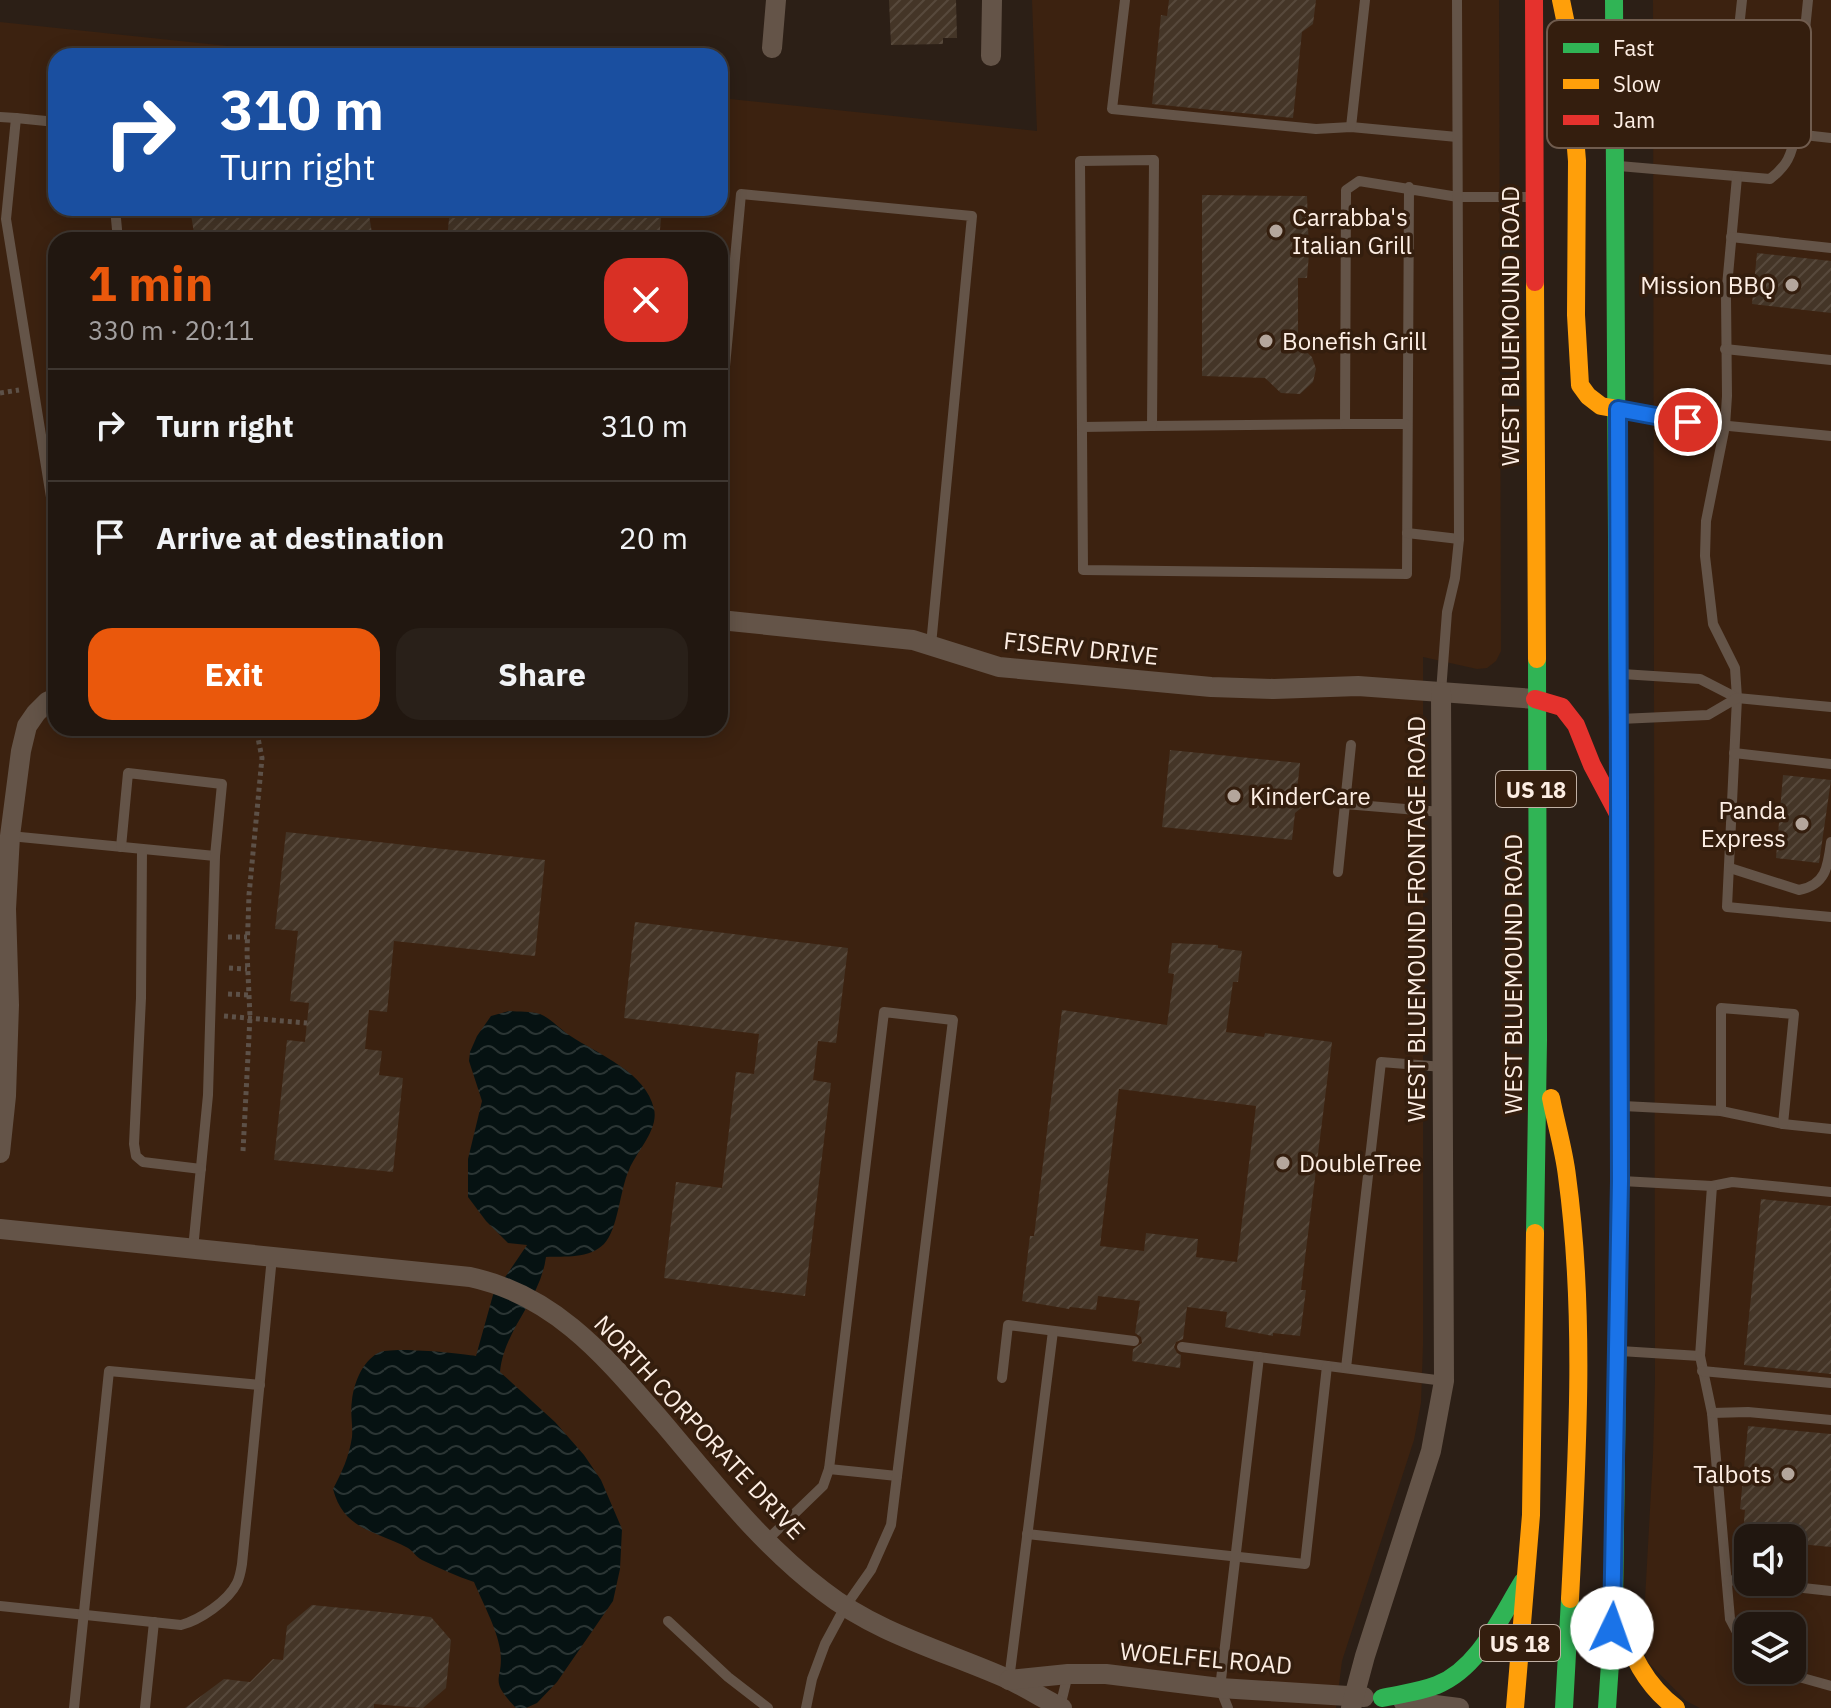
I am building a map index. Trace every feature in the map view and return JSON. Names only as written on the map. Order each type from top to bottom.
[{"type":"main road","name":"WEST BLUEMOUND ROAD","points":[[1515,1708],[1531,1515],[1538,1040],[1534,0]]},
{"type":"main road","points":[[1561,0],[1565,20]]},
{"type":"main road","points":[[1614,0],[1614,20]]},
{"type":"main road","points":[[1576,148],[1576,315],[1580,385],[1601,406],[1618,409]]},
{"type":"main road","points":[[1607,1708],[1614,1604],[1620,1181],[1616,148]]},
{"type":"main road","points":[[1535,699],[1562,707],[1576,725],[1592,765],[1619,815]]},
{"type":"main road","points":[[1538,1040],[1567,1175],[1578,1311],[1575,1490],[1564,1708]]},
{"type":"main road","points":[[1382,1698],[1426,1688],[1453,1676],[1479,1650],[1525,1578]]},
{"type":"main road","points":[[1614,1604],[1631,1653],[1643,1675],[1660,1696],[1676,1708]]},
{"type":"street","points":[[772,48],[776,0]]},
{"type":"street","points":[[991,56],[992,0]]},
{"type":"street","name":"FISERV DRIVE","points":[[728,621],[913,640],[999,667],[1211,687],[1274,689],[1358,686],[1535,699]]},
{"type":"street","name":"WEST BLUEMOUND FRONTAGE ROAD","points":[[1352,1702],[1431,1451],[1444,1381],[1441,692]]},
{"type":"street","points":[[0,1153],[7,1081],[9,1005],[6,909],[10,836],[27,726],[48,702]]},
{"type":"street","name":"NORTH CORPORATE DRIVE","points":[[0,1229],[470,1277],[490,1282],[539,1304],[582,1334],[618,1371],[765,1542],[845,1607],[892,1634],[1009,1680]]},
{"type":"street","name":"WOELFEL ROAD","points":[[1009,1680],[1106,1674],[1352,1702],[1382,1698],[1459,1708]]},
{"type":"street","points":[[1009,1680],[1061,1708]]},
{"type":"lane","points":[[1125,0],[1112,109],[1316,129],[1351,127],[1457,137]]},
{"type":"lane","points":[[1351,127],[1365,0]]},
{"type":"lane","points":[[1441,692],[1447,612],[1459,539],[1457,0]]},
{"type":"lane","points":[[1740,20],[1742,0]]},
{"type":"lane","points":[[1806,20],[1808,0]]},
{"type":"lane","points":[[0,117],[48,121]]},
{"type":"lane","points":[[16,118],[6,219],[48,479]]},
{"type":"lane","points":[[1811,136],[1831,138]]},
{"type":"lane","points":[[1616,165],[1770,179],[1783,169],[1793,148]]},
{"type":"lane","points":[[1152,426],[1154,160],[1080,161],[1083,570],[1407,574],[1409,187]]},
{"type":"lane","points":[[1737,177],[1725,349],[1725,426],[1706,521],[1705,556],[1713,624],[1735,668],[1737,698],[1727,907],[1831,917]]},
{"type":"lane","points":[[1345,424],[1346,190],[1359,181],[1458,197],[1534,197]]},
{"type":"lane","points":[[728,334],[741,194],[972,216],[931,645]]},
{"type":"lane","points":[[1731,237],[1831,248]]},
{"type":"lane","points":[[1725,349],[1831,360]]},
{"type":"lane","points":[[1618,409],[1688,422],[1831,436]]},
{"type":"lane","points":[[1082,427],[1406,424]]},
{"type":"lane","points":[[1407,533],[1459,539]]},
{"type":"lane","points":[[1619,674],[1700,679],[1737,698],[1831,707]]},
{"type":"lane","points":[[1619,719],[1708,715],[1737,698]]},
{"type":"lane","points":[[1338,872],[1351,745]]},
{"type":"lane","points":[[1734,753],[1831,764]]},
{"type":"lane","points":[[121,847],[128,773],[222,784],[215,856],[208,1095],[193,1249]]},
{"type":"lane","points":[[1345,804],[1441,812]]},
{"type":"lane","points":[[10,836],[215,856]]},
{"type":"lane","points":[[1730,868],[1799,890],[1810,888],[1822,881],[1831,842]]},
{"type":"lane","points":[[142,849],[136,1156],[143,1162],[201,1169]]},
{"type":"lane","points":[[1721,1111],[1721,1008],[1794,1014],[1783,1124]]},
{"type":"lane","points":[[765,1542],[823,1486],[829,1469],[884,1012],[953,1020],[891,1525],[871,1570],[845,1607],[825,1644],[812,1679],[806,1708]]},
{"type":"lane","points":[[1346,1368],[1381,1062],[1443,1067]]},
{"type":"lane","points":[[1620,1106],[1721,1111],[1783,1124],[1831,1129]]},
{"type":"lane","points":[[1620,1181],[1712,1186],[1732,1182],[1831,1192]]},
{"type":"lane","points":[[1712,1186],[1700,1356],[1712,1413],[1730,1619],[1734,1627]]},
{"type":"lane","points":[[0,1606],[181,1625],[194,1622],[229,1593],[237,1582],[242,1564],[272,1257]]},
{"type":"lane","points":[[1002,1378],[1008,1325],[1134,1341]]},
{"type":"lane","points":[[1009,1680],[1053,1331]]},
{"type":"lane","points":[[1182,1347],[1444,1381]]},
{"type":"lane","points":[[1618,1350],[1700,1356]]},
{"type":"lane","points":[[1228,1708],[1220,1688],[1259,1357]]},
{"type":"lane","points":[[1027,1534],[1305,1564],[1327,1366]]},
{"type":"lane","points":[[74,1708],[109,1371],[260,1385]]},
{"type":"lane","points":[[1702,1371],[1831,1383]]},
{"type":"lane","points":[[1712,1413],[1748,1412],[1831,1420]]},
{"type":"lane","points":[[829,1469],[897,1476]]},
{"type":"lane","points":[[1728,1580],[1831,1591]]},
{"type":"lane","points":[[668,1621],[728,1677],[768,1708]]},
{"type":"lane","points":[[145,1708],[154,1622]]},
{"type":"lane","points":[[1061,1708],[1068,1674]]},
{"type":"lane","points":[[1806,1679],[1831,1686]]},
{"type":"path","points":[[243,1151],[250,1017],[247,960],[249,895],[262,758],[258,736]]},
{"type":"path","points":[[250,1017],[307,1023]]},
{"type":"shaded area","points":[[1032,0],[1499,0],[1501,651],[1496,661],[1487,668],[1477,669],[1423,657],[1421,1403],[1414,1440],[1342,1661],[1336,1708],[0,1708],[0,22],[246,48],[48,48],[48,216],[728,216],[728,99],[1037,131]]},
{"type":"shaded area","points":[[1653,0],[1831,0],[1831,1708],[1700,1708],[1686,1701],[1647,1661],[1643,1636],[1655,1381],[1653,148],[1811,148],[1811,20],[1653,20]]},
{"type":"water","points":[[509,1011],[540,1014],[620,1066],[642,1085],[655,1117],[626,1178],[609,1238],[591,1252],[546,1257],[537,1287],[503,1357],[500,1372],[555,1422],[584,1455],[601,1480],[622,1529],[620,1569],[613,1601],[557,1682],[537,1703],[526,1708],[516,1708],[499,1684],[501,1660],[498,1641],[474,1582],[422,1560],[408,1548],[353,1522],[338,1503],[333,1489],[351,1444],[351,1405],[355,1387],[367,1362],[378,1353],[396,1350],[476,1356],[493,1295],[527,1245],[508,1243],[468,1197],[468,1159],[482,1101],[469,1061],[470,1052],[491,1016]]},
{"type":"building","points":[[889,0],[956,0],[957,38],[943,38],[943,44],[891,45]]},
{"type":"building","points":[[1169,0],[1316,0],[1313,24],[1302,32],[1293,118],[1152,104],[1161,15],[1167,16]]},
{"type":"building","points":[[1202,195],[1307,196],[1309,254],[1307,278],[1298,278],[1298,344],[1312,357],[1316,369],[1313,382],[1300,394],[1281,393],[1265,378],[1202,376]]},
{"type":"building","points":[[191,216],[369,216],[372,232],[194,232]]},
{"type":"building","points":[[449,216],[661,216],[660,232],[448,232]]},
{"type":"building","name":"Mission BBQ","points":[[1757,253],[1831,261],[1831,313],[1752,304]]},
{"type":"building","name":"KinderCare","points":[[1170,750],[1300,763],[1297,790],[1307,803],[1295,813],[1292,840],[1162,827]]},
{"type":"building","name":"Panda Express","points":[[1783,775],[1831,780],[1819,863],[1776,858]]},
{"type":"building","points":[[286,832],[545,860],[535,956],[394,941],[387,1012],[369,1010],[365,1049],[382,1051],[379,1075],[403,1078],[393,1172],[274,1160],[287,1040],[305,1042],[309,1003],[290,1001],[298,931],[275,929]]},
{"type":"building","points":[[635,922],[848,948],[836,1043],[818,1041],[813,1080],[831,1083],[805,1296],[664,1278],[676,1182],[722,1188],[736,1072],[754,1074],[759,1034],[624,1018]]},
{"type":"building","name":"DoubleTree","points":[[1172,943],[1218,945],[1218,948],[1242,951],[1238,982],[1233,982],[1226,1032],[1264,1037],[1265,1033],[1332,1042],[1301,1290],[1306,1290],[1300,1336],[1273,1333],[1273,1336],[1225,1327],[1227,1312],[1187,1307],[1183,1339],[1176,1342],[1174,1347],[1181,1355],[1180,1368],[1132,1361],[1133,1349],[1142,1343],[1141,1337],[1135,1333],[1140,1301],[1098,1296],[1096,1310],[1022,1301],[1030,1236],[1034,1236],[1062,1010],[1167,1025],[1174,974],[1168,973]],"holes":[[[1119,1089],[1256,1106],[1237,1262],[1196,1257],[1198,1239],[1146,1233],[1144,1251],[1100,1246]]]},
{"type":"building","points":[[1761,1199],[1831,1206],[1831,1374],[1744,1365]]},
{"type":"building","points":[[1748,1426],[1831,1434],[1831,1547],[1806,1545],[1806,1524],[1744,1524],[1745,1510],[1740,1509]]},
{"type":"building","points":[[312,1605],[431,1617],[451,1640],[446,1688],[423,1708],[374,1704],[374,1708],[185,1708],[224,1679],[250,1682],[273,1659],[283,1660],[287,1626]]},
{"type":"traffic: fast","points":[[1614,0],[1614,20]]},
{"type":"traffic: fast","points":[[1615,148],[1618,718]]},
{"type":"traffic: fast","points":[[1535,1233],[1537,659]]},
{"type":"traffic: fast","points":[[1607,1708],[1614,1604],[1620,1156]]},
{"type":"traffic: fast","points":[[1382,1698],[1437,1685],[1465,1667],[1487,1640],[1523,1581]]},
{"type":"traffic: fast","points":[[1564,1708],[1570,1599]]},
{"type":"traffic: slow","points":[[1561,0],[1565,20]]},
{"type":"traffic: slow","points":[[1576,148],[1576,315],[1580,385],[1601,406],[1618,409]]},
{"type":"traffic: slow","points":[[1535,282],[1537,659]]},
{"type":"traffic: slow","points":[[1618,718],[1620,1156]]},
{"type":"traffic: slow","points":[[1551,1098],[1566,1166],[1576,1281],[1578,1388],[1570,1599]]},
{"type":"traffic: slow","points":[[1515,1708],[1531,1515],[1535,1233]]},
{"type":"traffic: slow","points":[[1619,1618],[1640,1668],[1676,1708]]},
{"type":"traffic: jam","points":[[1534,0],[1535,282]]},
{"type":"traffic: jam","points":[[1535,699],[1562,707],[1576,725],[1592,765],[1617,812]]},
{"type":"place","name":"Carrabba's Italian Grill","points":[[1276,231]]},
{"type":"place","name":"Mission BBQ","points":[[1792,285]]},
{"type":"place","name":"Bonefish Grill","points":[[1266,341]]},
{"type":"place","name":"KinderCare","points":[[1234,796]]},
{"type":"place","name":"Panda Express","points":[[1802,824]]},
{"type":"place","name":"DoubleTree","points":[[1283,1163]]},
{"type":"place","name":"Talbots","points":[[1788,1474]]},
{"type":"route","points":[[1612,1628],[1620,1181],[1618,409],[1688,422]]}]
